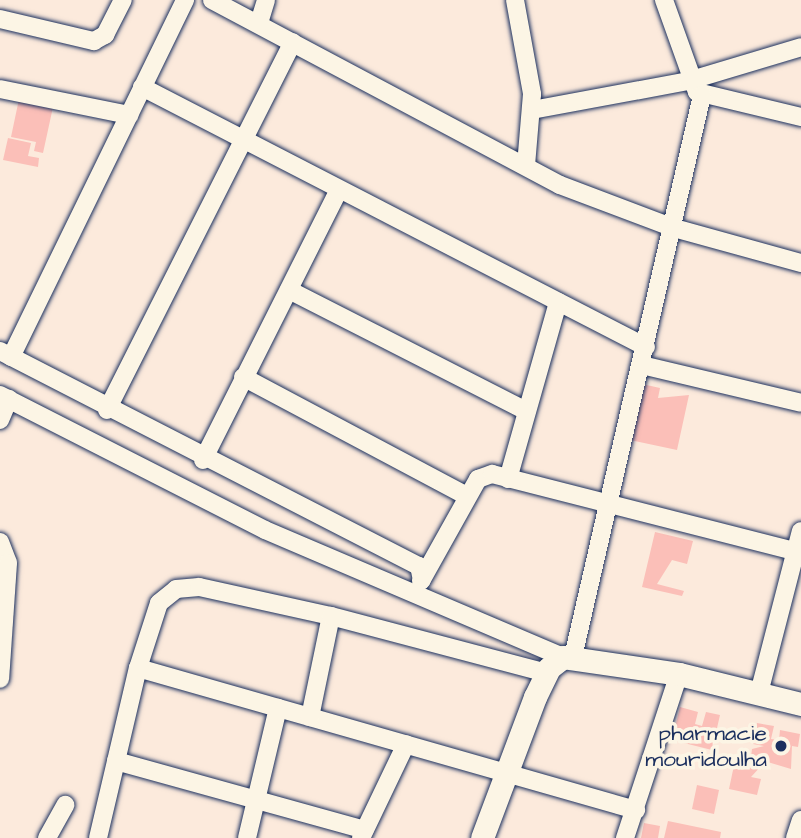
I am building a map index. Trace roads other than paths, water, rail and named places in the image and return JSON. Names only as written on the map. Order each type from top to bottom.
[{"type":"street","points":[[0,19],[94,41],[105,35],[122,0]]},
{"type":"street","points":[[185,0],[129,115],[5,354],[203,460],[419,566],[418,586]]},
{"type":"street","points":[[212,0],[526,166],[674,228],[801,263]]},
{"type":"street","points":[[259,23],[266,0]]},
{"type":"street","points":[[514,0],[532,110],[526,166]]},
{"type":"street","points":[[664,0],[688,81],[702,94],[801,117]]},
{"type":"street","points":[[107,410],[293,42]]},
{"type":"street","points":[[532,110],[688,81],[801,47]]},
{"type":"street","points":[[142,87],[242,142],[646,347]]},
{"type":"street","points":[[0,89],[129,115]]},
{"type":"street","points":[[482,838],[561,662],[607,507],[674,228],[702,94]]},
{"type":"street","points":[[203,460],[338,191]]},
{"type":"street","points":[[289,290],[523,409]]},
{"type":"street","points":[[508,479],[523,409],[558,302]]},
{"type":"street","points":[[642,365],[801,402]]},
{"type":"street","points":[[243,377],[467,496]]},
{"type":"street","points":[[0,420],[4,397],[265,530],[418,586],[561,662]]},
{"type":"street","points":[[418,586],[467,496],[484,475],[799,553]]},
{"type":"street","points":[[759,693],[799,553],[801,531]]},
{"type":"street","points":[[0,542],[8,564],[0,679]]},
{"type":"street","points":[[97,838],[138,667],[159,603],[176,589],[199,587],[561,662],[679,674],[801,704]]},
{"type":"street","points":[[310,717],[331,616]]},
{"type":"street","points":[[138,667],[508,776],[636,810]]},
{"type":"street","points":[[625,838],[679,674]]},
{"type":"street","points":[[247,838],[278,708]]},
{"type":"street","points":[[116,761],[363,834],[406,744]]},
{"type":"street","points":[[47,838],[65,805]]},
{"type":"street","points":[[795,838],[801,820]]},
{"type":"place","name":"pharmacie mouridoulha","points":[[781,746]]}]
